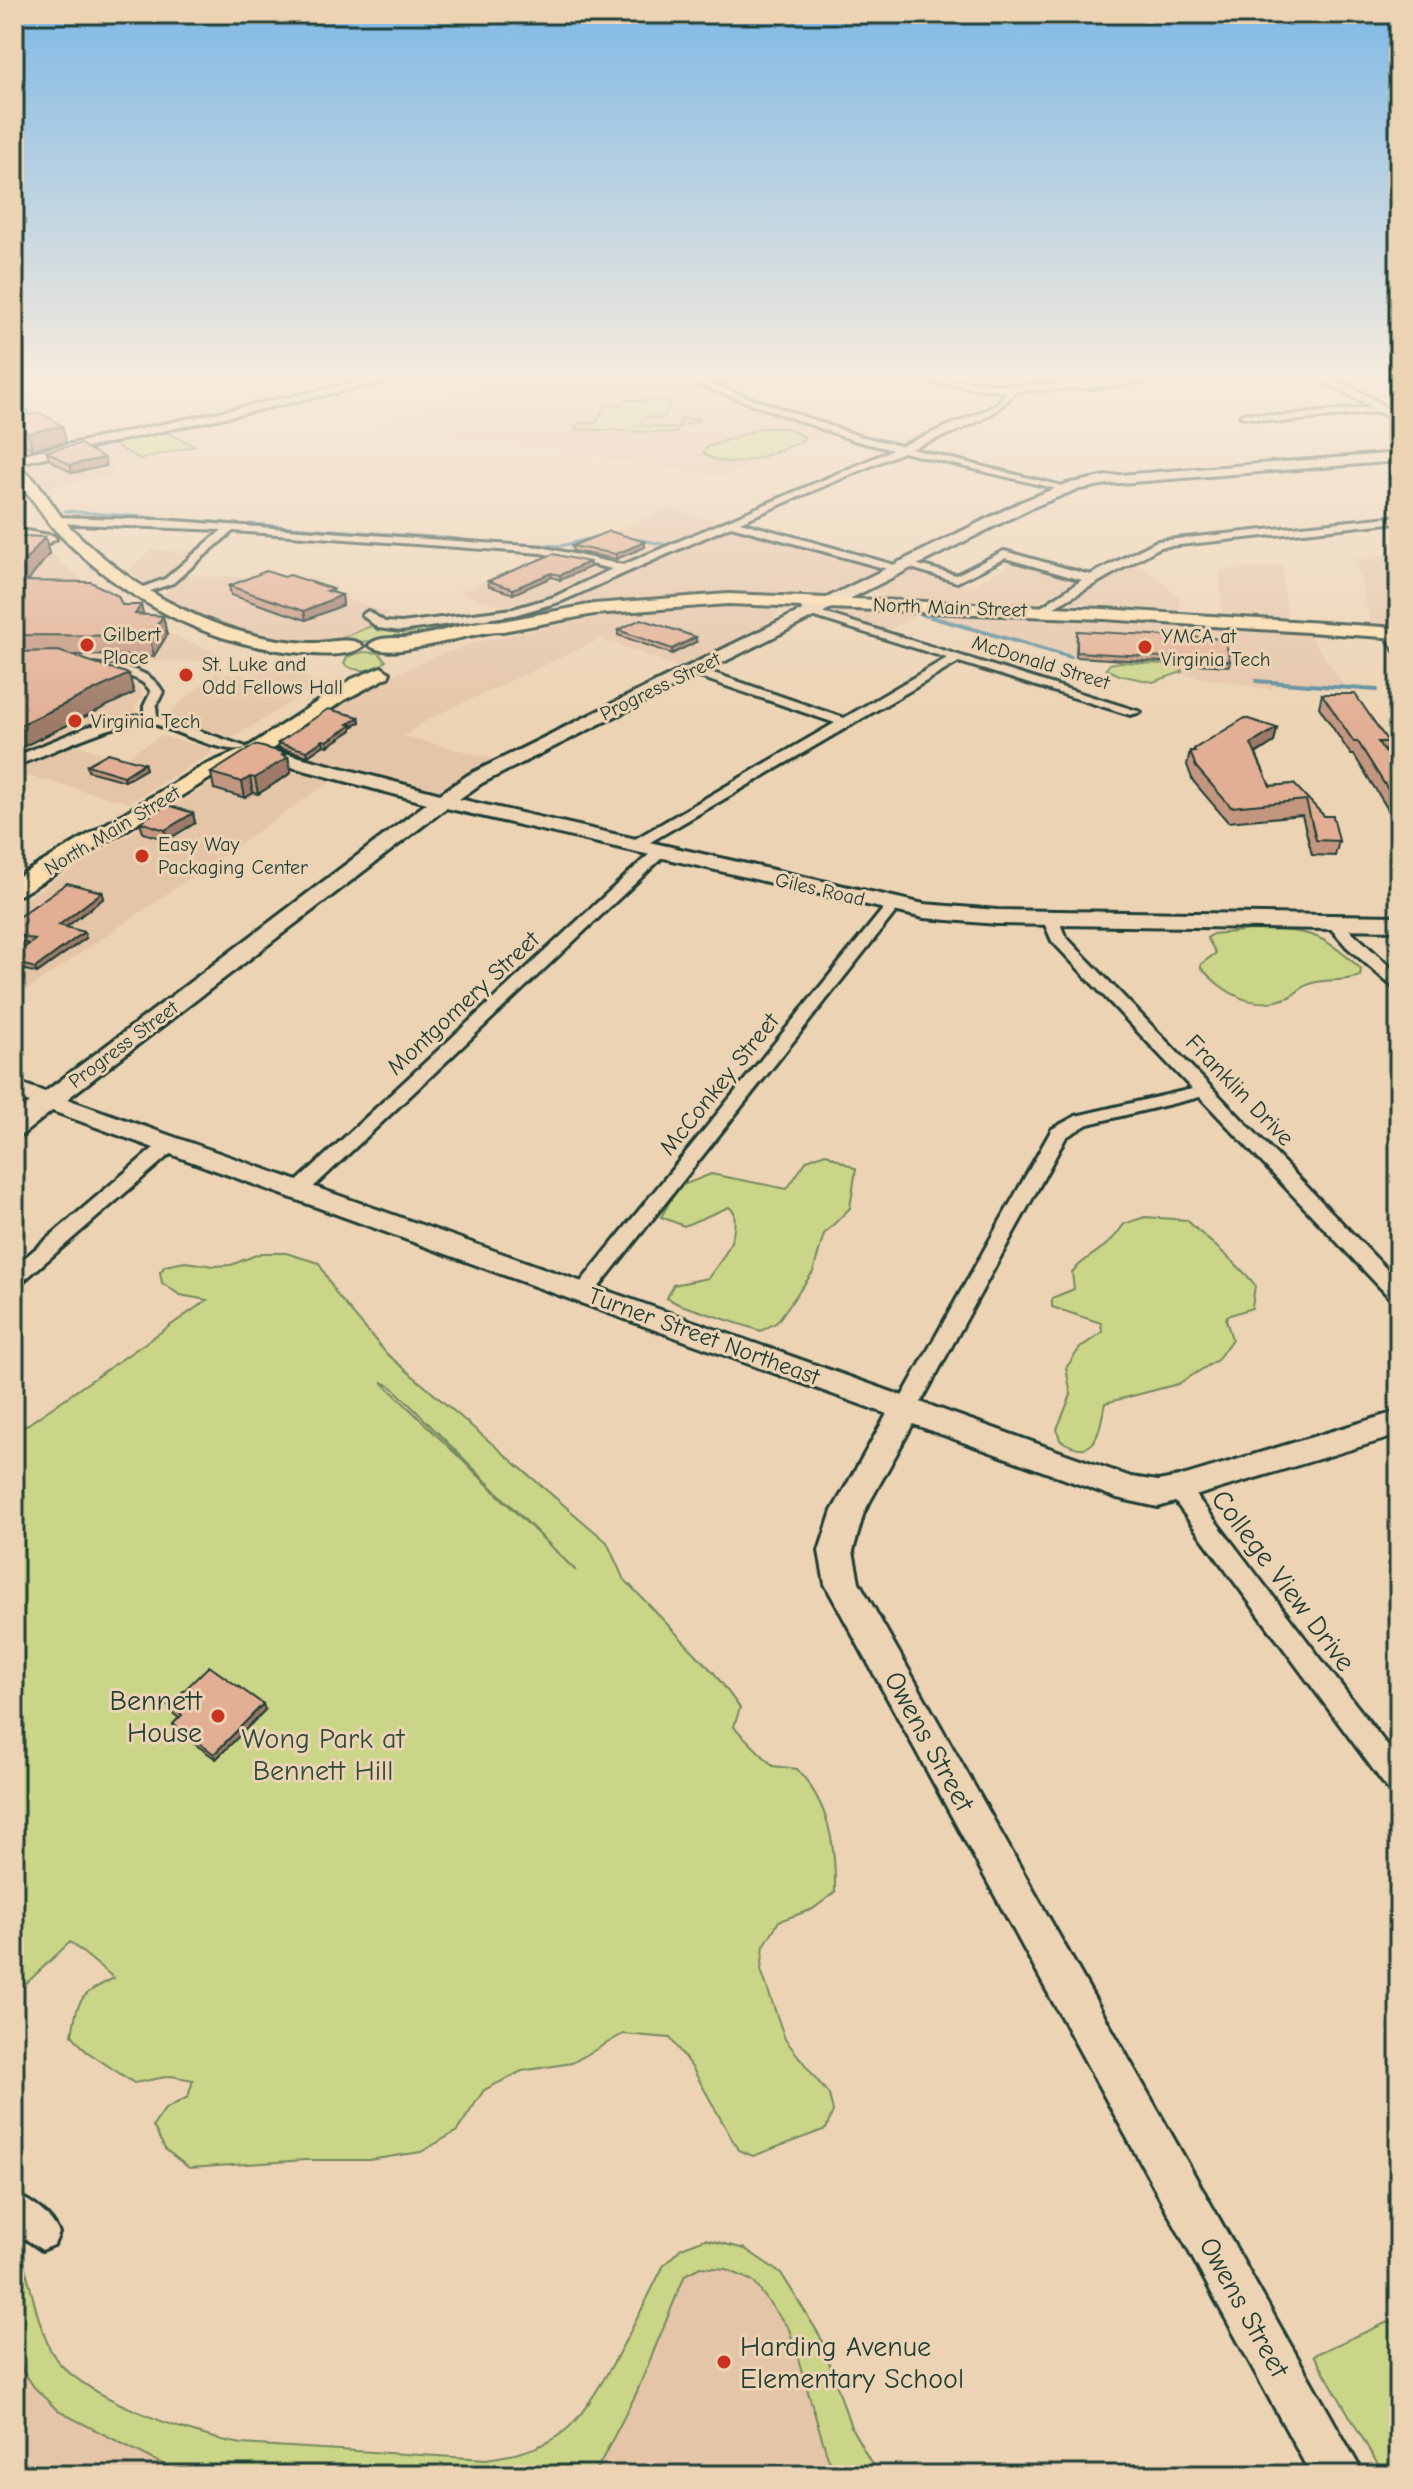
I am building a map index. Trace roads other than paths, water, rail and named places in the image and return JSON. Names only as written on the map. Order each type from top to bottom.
[{"type":"main road","points":[[37,492],[66,524],[139,592],[170,612]]},
{"type":"main road","points":[[22,530],[49,539],[117,596],[173,629],[230,650],[358,675],[393,667],[401,653],[378,645]]},
{"type":"main road","points":[[98,581],[139,592]]},
{"type":"main road","points":[[117,596],[133,597],[170,612]]},
{"type":"main road","name":"North Main Street","points":[[251,744],[346,688],[430,650],[564,606],[691,600],[806,607],[830,602],[1042,611],[1396,638]]},
{"type":"main road","name":"North Main Street","points":[[170,612],[218,632],[278,647],[316,651],[431,641],[488,625],[503,626]]},
{"type":"main road","name":"North Main Street","points":[[14,889],[210,770],[229,766],[251,744],[320,692],[331,671],[328,660],[334,654],[354,646]]},
{"type":"street","points":[[368,615],[382,625],[423,625],[564,606],[562,595],[798,492]]},
{"type":"street","points":[[830,602],[1056,492]]},
{"type":"street","points":[[66,524],[98,519],[541,550],[623,568]]},
{"type":"street","points":[[1042,611],[1091,579],[1162,542],[1399,519]]},
{"type":"street","points":[[727,521],[957,579],[1004,554],[1091,579]]},
{"type":"street","points":[[139,592],[169,581],[231,528]]},
{"type":"street","name":"McDonald Street","points":[[806,607],[1135,712]]},
{"type":"street","name":"Progress Street","points":[[14,1128],[443,801],[522,755],[692,670],[806,607]]},
{"type":"street","points":[[635,845],[958,657]]},
{"type":"street","points":[[85,667],[130,672],[151,681],[157,692],[150,706],[150,718]]},
{"type":"street","points":[[692,670],[844,722]]},
{"type":"street","points":[[14,762],[92,730],[150,718],[172,728],[251,744]]},
{"type":"street","name":"Giles Road","points":[[251,744],[443,801],[893,906],[968,916],[1399,923]]},
{"type":"street","name":"Montgomery Street","points":[[298,1191],[661,851]]},
{"type":"street","name":"McConkey Street","points":[[583,1293],[893,906]]},
{"type":"street","name":"Franklin Drive","points":[[1050,918],[1058,938],[1399,1295]]},
{"type":"street","points":[[1334,923],[1353,944],[1399,983]]},
{"type":"street","name":"Turner Street Northeast","points":[[14,1089],[1129,1489],[1158,1494],[1179,1490],[1399,1423]]},
{"type":"street","name":"Owens Street","points":[[1204,1091],[1082,1120],[1059,1133],[848,1511],[836,1551],[842,1584],[1339,2475]]},
{"type":"street","points":[[14,1278],[169,1145]]},
{"type":"street","name":"College View Drive","points":[[1179,1490],[1399,1782]]},
{"type":"street","points":[[14,2210],[42,2233]]},
{"type":"waterway","points":[[65,511],[225,523]]},
{"type":"waterway","points":[[250,524],[460,539]]},
{"type":"waterway","points":[[486,542],[561,546],[596,537]]},
{"type":"waterway","points":[[623,537],[663,544]]},
{"type":"waterway","points":[[917,613],[1071,657]]},
{"type":"waterway","points":[[1256,681],[1377,690]]},
{"type":"place","name":"Gilbert Place","points":[[87,645]]},
{"type":"place","name":"YMCA at Virginia Tech","points":[[1145,647]]},
{"type":"place","name":"St. Luke and Odd Fellows Hall","points":[[186,675]]},
{"type":"place","name":"Virginia Tech","points":[[75,721]]},
{"type":"place","name":"Easy Way Packaging Center","points":[[142,856]]},
{"type":"place","name":"Bennett House","points":[[218,1716]]},
{"type":"place","name":"Harding Avenue Elementary School","points":[[724,2362]]},
{"type":"park label","name":"Wong Park at Bennett Hill","points":[[323,1754]]}]
